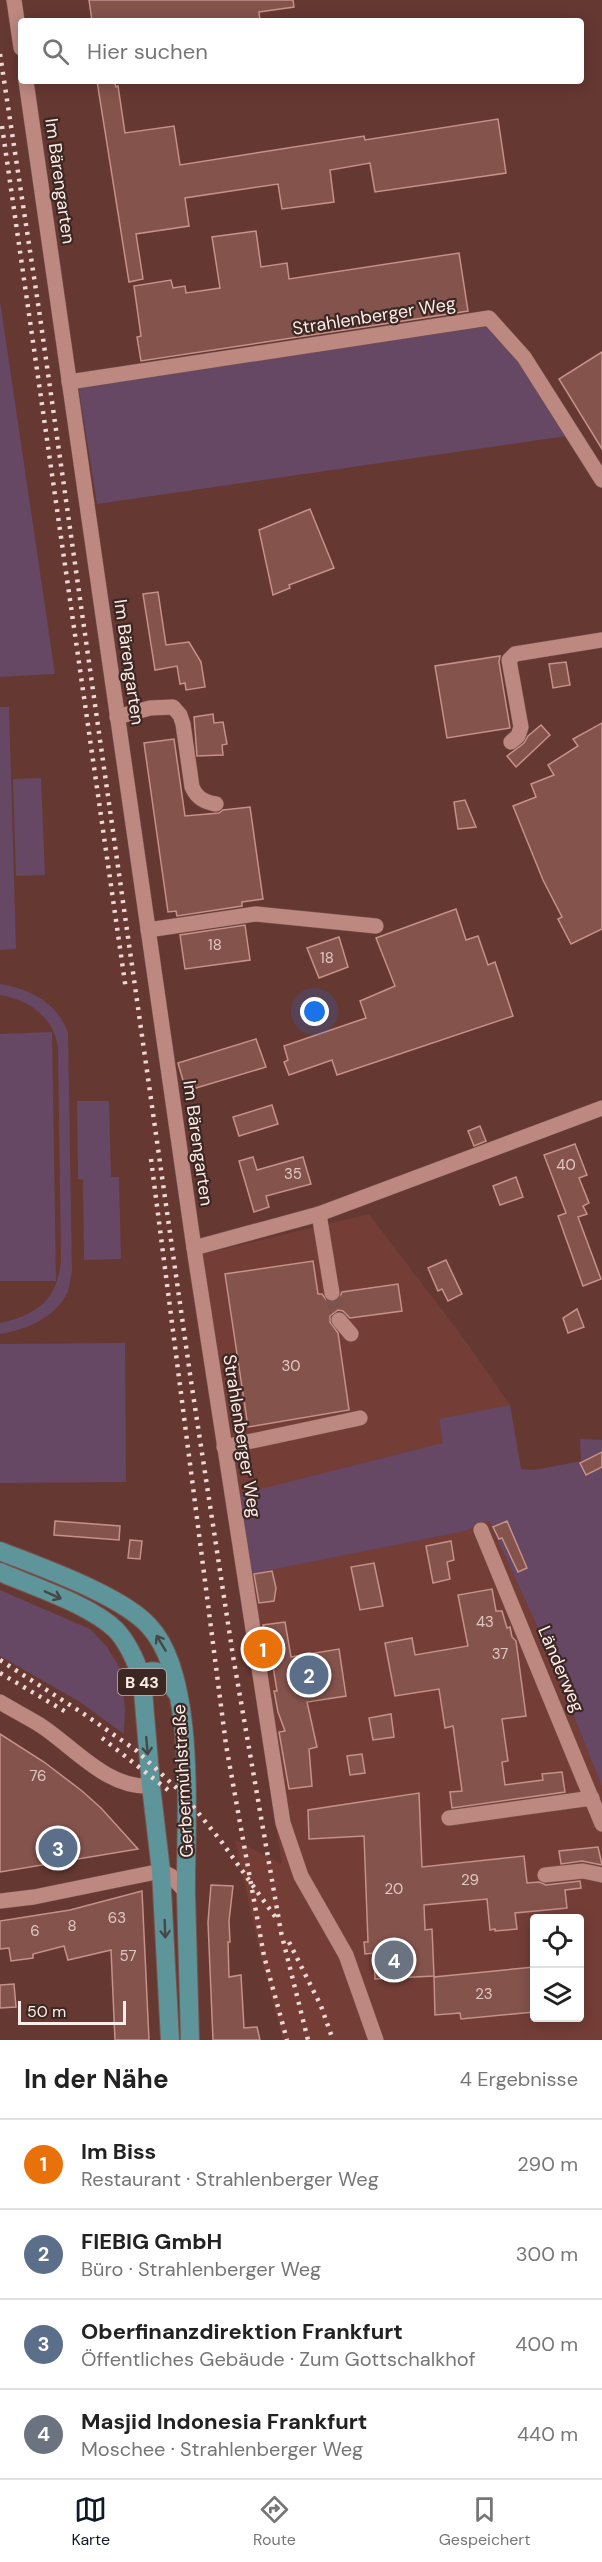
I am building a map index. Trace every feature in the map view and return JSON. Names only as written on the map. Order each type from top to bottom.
[{"type":"main road","name":"Gerbermühlstraße","points":[[0,1551],[62,1576],[136,1613],[150,1626],[164,1646],[173,1666],[180,1698],[186,1770],[186,1892],[190,2040]]},
{"type":"main road","name":"Gerbermühlstraße","points":[[0,1572],[99,1616],[117,1631],[128,1646],[142,1679],[161,1871],[170,2040]]},
{"type":"main road","points":[[142,1679],[148,1672],[158,1671],[166,1676],[180,1698]]},
{"type":"street","points":[[14,0],[18,27]]},
{"type":"street","name":"Im Bärengarten","points":[[26,84],[194,1248]]},
{"type":"street","name":"Strahlenberger Weg","points":[[69,382],[489,318],[524,357],[602,480]]},
{"type":"street","points":[[511,742],[518,736],[521,727],[509,660],[515,654],[602,639]]},
{"type":"street","points":[[117,717],[150,708],[173,707],[180,715],[183,724],[195,795],[201,800],[216,804]]},
{"type":"street","points":[[148,930],[256,914],[376,926]]},
{"type":"street","points":[[194,1248],[319,1214],[602,1108]]},
{"type":"street","points":[[319,1214],[332,1293]]},
{"type":"street","name":"Strahlenberger Weg","points":[[194,1248],[287,1839],[301,1876],[346,1955],[376,2040]]},
{"type":"street","points":[[339,1320],[351,1334]]},
{"type":"street","points":[[224,1447],[360,1418]]},
{"type":"street","name":"Länderweg","points":[[481,1530],[602,1824]]},
{"type":"street","points":[[0,1702],[41,1726],[111,1778],[138,1787],[151,1786]]},
{"type":"street","points":[[449,1818],[592,1798]]},
{"type":"street","points":[[0,1901],[34,1897],[161,1871],[179,1882],[186,1892]]},
{"type":"street","points":[[545,1875],[583,1871],[602,1875]]},
{"type":"shaded area","points":[[0,301],[55,674],[0,677]]},
{"type":"shaded area","points":[[490,326],[518,360],[567,436],[97,504],[78,384]]},
{"type":"shaded area","points":[[0,707],[9,707],[16,949],[0,950]]},
{"type":"shaded area","points":[[41,778],[45,875],[16,876],[13,779]]},
{"type":"shaded area","points":[[0,984],[11,986],[42,999],[57,1013],[68,1033],[72,1272],[68,1291],[49,1315],[20,1329],[0,1334],[0,1323],[35,1310],[50,1296],[59,1275],[61,1261],[58,1047],[51,1027],[45,1019],[21,1001],[0,995]]},
{"type":"shaded area","points":[[52,1032],[56,1281],[0,1281],[0,1034]]},
{"type":"shaded area","points":[[77,1101],[109,1101],[111,1177],[119,1177],[121,1259],[84,1260],[83,1180],[78,1179]]},
{"type":"shaded area","points":[[369,1214],[467,1343],[510,1405],[521,1469],[482,1505],[547,1648],[602,1787],[602,2040],[283,2040],[260,1953],[235,1840],[282,1864],[187,1258]]},
{"type":"shaded area","points":[[125,1343],[126,1482],[0,1483],[0,1344]]},
{"type":"shaded area","points":[[510,1405],[521,1469],[534,1470],[581,1461],[580,1439],[602,1440],[602,1787],[547,1648],[489,1521],[465,1531],[250,1574],[237,1495],[443,1443],[439,1419]]},
{"type":"shaded area","points":[[0,1590],[90,1629],[107,1647],[121,1670],[125,1710],[124,1734],[80,1702],[0,1656]]},
{"type":"building","points":[[89,0],[293,0],[294,7],[259,12],[260,18],[92,18]]},
{"type":"building","points":[[97,84],[118,86],[125,133],[174,126],[180,165],[364,136],[365,140],[498,119],[506,173],[375,192],[370,163],[330,170],[334,202],[282,209],[278,184],[185,198],[189,226],[136,234],[143,279],[129,282]]},
{"type":"building","points":[[256,231],[261,267],[287,263],[289,279],[459,253],[468,311],[141,361],[137,337],[141,336],[134,286],[171,280],[173,288],[185,286],[186,293],[220,288],[212,237]]},
{"type":"building","points":[[602,352],[602,449],[559,379]]},
{"type":"building","points":[[310,509],[334,568],[289,585],[290,588],[273,595],[259,530]]},
{"type":"building","points":[[158,592],[166,645],[189,642],[201,662],[205,687],[186,690],[185,683],[180,684],[177,666],[155,670],[143,594]]},
{"type":"building","points":[[500,656],[499,662],[510,728],[447,738],[435,666]]},
{"type":"building","points":[[566,662],[570,685],[553,688],[549,664]]},
{"type":"building","points":[[213,714],[214,723],[223,722],[227,744],[222,745],[223,755],[197,756],[194,717]]},
{"type":"building","points":[[602,723],[602,929],[571,944],[558,919],[562,917],[543,880],[513,806],[536,797],[531,784],[554,775],[548,765],[578,746],[573,739]]},
{"type":"building","points":[[541,725],[550,735],[516,767],[507,756],[524,743],[528,736]]},
{"type":"building","points":[[174,739],[185,816],[250,807],[263,899],[242,902],[242,906],[177,916],[176,911],[168,912],[144,743]]},
{"type":"building","points":[[465,800],[476,827],[458,829],[454,802]]},
{"type":"building","points":[[456,909],[466,940],[478,936],[488,965],[495,962],[513,1016],[337,1075],[332,1060],[289,1075],[284,1062],[288,1060],[284,1046],[366,1018],[360,1001],[395,986],[376,938]]},
{"type":"building","points":[[245,925],[250,960],[185,969],[180,935]]},
{"type":"building","points":[[339,937],[348,967],[319,978],[307,948]]},
{"type":"building","points":[[256,1039],[266,1067],[186,1091],[178,1063]]},
{"type":"building","points":[[272,1105],[278,1124],[239,1136],[233,1117]]},
{"type":"building","points":[[480,1126],[486,1141],[474,1146],[468,1131]]},
{"type":"building","points":[[575,1144],[587,1175],[579,1178],[589,1203],[583,1206],[587,1214],[578,1217],[601,1279],[583,1286],[558,1216],[566,1213],[544,1155]]},
{"type":"building","points":[[253,1157],[257,1170],[303,1157],[311,1184],[266,1196],[269,1207],[254,1212],[239,1161]]},
{"type":"building","points":[[516,1177],[523,1197],[500,1205],[493,1186]]},
{"type":"building","points":[[446,1260],[462,1294],[448,1301],[442,1289],[438,1291],[428,1268]]},
{"type":"building","points":[[313,1261],[318,1294],[322,1294],[328,1302],[338,1301],[342,1292],[398,1284],[402,1311],[350,1318],[343,1311],[338,1310],[330,1316],[330,1322],[338,1333],[349,1410],[248,1427],[225,1274]]},
{"type":"building","points":[[577,1309],[584,1327],[568,1333],[563,1318]]},
{"type":"building","points":[[602,1452],[602,1467],[586,1475],[580,1463]]},
{"type":"building","points":[[55,1521],[120,1526],[119,1540],[54,1535]]},
{"type":"building","points":[[507,1521],[527,1568],[518,1572],[502,1538],[499,1539],[493,1527]]},
{"type":"building","points":[[130,1540],[142,1541],[140,1559],[128,1558]]},
{"type":"building","points":[[451,1541],[454,1560],[447,1562],[450,1579],[433,1583],[426,1546]]},
{"type":"building","points":[[374,1563],[383,1606],[360,1610],[351,1567]]},
{"type":"building","points":[[272,1571],[276,1588],[274,1601],[259,1603],[254,1574]]},
{"type":"building","points":[[492,1589],[496,1611],[502,1611],[507,1628],[510,1627],[512,1637],[516,1641],[526,1716],[502,1719],[508,1761],[502,1762],[505,1785],[543,1780],[542,1774],[562,1772],[565,1792],[452,1808],[450,1792],[462,1791],[453,1726],[445,1728],[439,1689],[395,1696],[385,1643],[412,1638],[415,1655],[468,1646],[458,1595]]},
{"type":"building","points":[[285,1622],[291,1657],[339,1649],[346,1696],[307,1702],[317,1747],[309,1749],[312,1786],[289,1789],[279,1732],[285,1731],[278,1712],[272,1660],[268,1661],[263,1625]]},
{"type":"building","points":[[391,1714],[394,1737],[373,1740],[369,1718]]},
{"type":"building","points":[[0,1734],[44,1762],[82,1791],[101,1808],[138,1849],[0,1872]]},
{"type":"building","points":[[362,1754],[365,1773],[350,1775],[347,1756]]},
{"type":"building","points":[[419,1793],[422,1867],[524,1856],[527,1883],[539,1882],[546,1885],[580,1881],[581,1888],[565,1890],[567,1908],[515,1913],[517,1929],[490,1930],[487,1899],[424,1905],[425,1930],[432,1929],[434,1976],[375,1979],[374,1953],[365,1954],[364,1942],[368,1942],[364,1836],[309,1839],[308,1810]]},
{"type":"building","points":[[598,1847],[602,1865],[582,1861],[561,1864],[559,1851]]},
{"type":"building","points":[[211,1885],[233,1886],[229,1921],[230,1942],[228,1942],[229,1977],[241,1975],[244,2028],[257,2027],[260,2040],[213,2040],[208,1922]]},
{"type":"building","points":[[142,1891],[149,2040],[115,2040],[111,1950],[68,1960],[64,1946],[33,1954],[33,1958],[11,1961],[9,1948],[0,1949],[0,1921],[70,1910]]},
{"type":"building","points":[[530,1967],[530,2012],[461,2019],[460,2013],[435,2015],[434,1977]]},
{"type":"building","points":[[14,1984],[16,2007],[0,2008],[0,1985]]},
{"type":"tunnel","points":[[332,1293],[339,1320]]},
{"type":"railway","points":[[0,54],[39,310],[191,1381],[233,1656],[281,1932],[308,2040]]},
{"type":"railway","points":[[2,126],[126,990]]},
{"type":"railway","points":[[151,1159],[226,1745],[264,1956],[287,2040]]},
{"type":"railway","points":[[0,1660],[137,1751],[183,1794],[221,1841],[276,1918]]},
{"type":"railway","points":[[0,1673],[66,1712]]},
{"type":"railway","points":[[102,1738],[168,1790]]},
{"type":"railway","points":[[289,1942],[321,2006],[333,2040]]},
{"type":"place","name":"Im Biss","points":[[263,1649]]},
{"type":"place","name":"FIEBIG GmbH","points":[[309,1675]]},
{"type":"place","name":"Oberfinanzdirektion Frankfurt","points":[[58,1848]]},
{"type":"place","name":"Masjid Indonesia Frankfurt","points":[[394,1960]]}]
